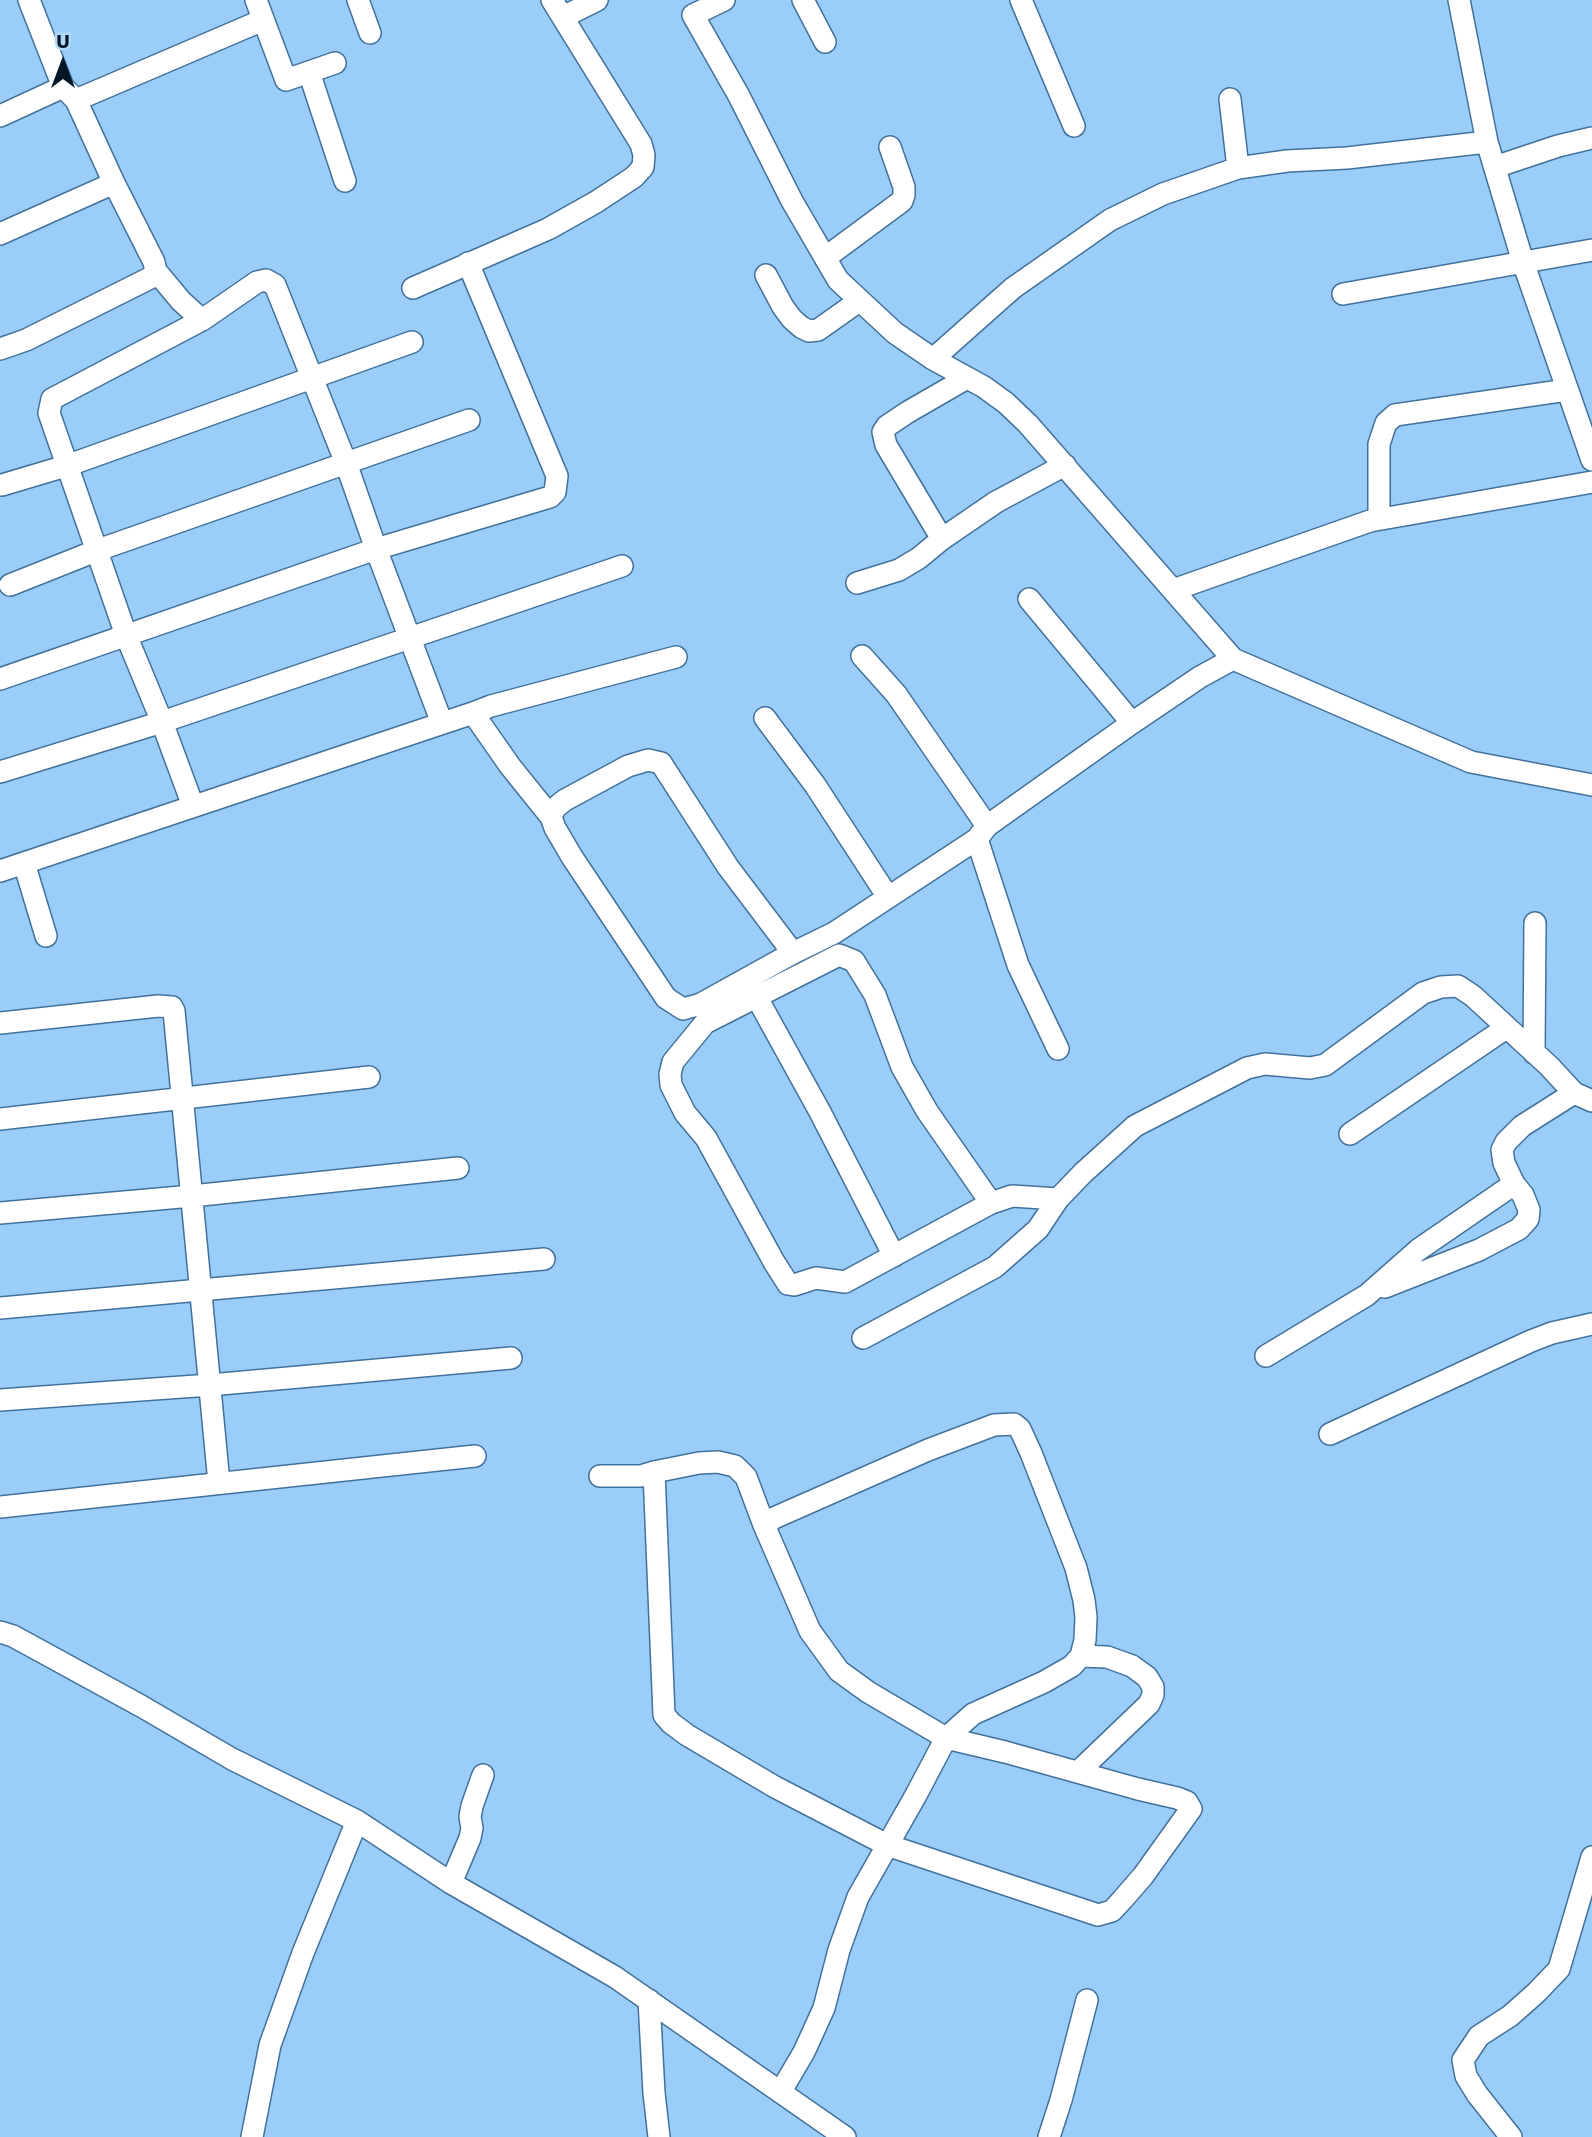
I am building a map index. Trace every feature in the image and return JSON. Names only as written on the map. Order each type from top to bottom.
[{"type":"street","points":[[29,0],[69,93],[154,262],[156,271],[181,301],[202,320]]},
{"type":"street","points":[[358,0],[370,33]]},
{"type":"street","points":[[413,288],[548,229],[596,202],[634,177],[643,167],[641,144],[557,9],[597,0]]},
{"type":"street","points":[[724,0],[688,7],[739,96],[792,201],[838,280],[895,333],[933,359],[984,387],[1028,424],[1233,659],[1471,762],[1592,785]]},
{"type":"street","points":[[803,0],[825,42]]},
{"type":"street","points":[[1021,0],[1074,126]]},
{"type":"street","points":[[1459,0],[1487,142],[1523,262],[1592,460]]},
{"type":"street","points":[[0,116],[69,93],[259,10],[285,80],[335,63]]},
{"type":"street","points":[[309,72],[345,181]]},
{"type":"street","points":[[1230,99],[1238,168]]},
{"type":"street","points":[[1495,167],[1592,138]]},
{"type":"street","points":[[933,359],[1013,288],[1110,220],[1163,194],[1238,168],[1487,142]]},
{"type":"street","points":[[825,258],[902,201],[904,187],[890,147]]},
{"type":"street","points":[[0,234],[114,183]]},
{"type":"street","points":[[1343,294],[1592,250]]},
{"type":"street","points":[[0,678],[376,549],[550,497],[555,492],[557,476],[468,263]]},
{"type":"street","points":[[0,349],[51,328],[150,278],[156,271]]},
{"type":"street","points":[[766,275],[792,319],[809,331],[818,330],[859,301]]},
{"type":"street","points":[[193,806],[126,635],[69,464],[49,413],[52,399],[202,320],[257,282],[266,280],[275,285],[313,376],[442,723]]},
{"type":"street","points":[[2,485],[69,464],[412,342]]},
{"type":"street","points":[[942,540],[886,445],[883,432],[887,426],[908,412],[967,378]]},
{"type":"street","points":[[1379,519],[1379,444],[1385,423],[1395,415],[1567,390]]},
{"type":"street","points":[[10,584],[98,550],[469,420]]},
{"type":"street","points":[[857,583],[899,570],[996,502],[1065,465]]},
{"type":"street","points":[[1173,590],[1379,519],[1592,482]]},
{"type":"street","points":[[0,772],[162,722],[409,636],[622,566]]},
{"type":"street","points":[[1029,599],[1132,723]]},
{"type":"street","points":[[862,656],[896,694],[982,833],[1018,965],[1058,1049]]},
{"type":"street","points":[[0,871],[491,706],[676,657]]},
{"type":"street","points":[[473,713],[510,766],[551,817],[572,857],[666,998],[683,1009],[701,1004],[834,933],[982,833],[1132,723],[1200,677],[1233,659]]},
{"type":"street","points":[[765,718],[815,785],[888,897]]},
{"type":"street","points":[[551,817],[555,808],[565,800],[628,766],[648,760],[661,763],[728,867],[793,953]]},
{"type":"street","points":[[24,863],[46,936]]},
{"type":"street","points":[[1534,1053],[1535,923]]},
{"type":"street","points":[[991,1203],[927,1111],[902,1067],[876,995],[854,961],[839,955],[705,1023],[673,1062],[671,1085],[685,1113],[706,1138],[788,1284],[816,1278],[845,1282],[991,1203],[1012,1196],[1058,1199]]},
{"type":"street","points":[[863,1338],[995,1267],[1038,1229],[1058,1199],[1135,1125],[1247,1068],[1265,1064],[1310,1068],[1325,1065],[1423,993],[1441,987],[1458,986],[1473,996],[1583,1097],[1522,1126],[1502,1150],[1504,1163],[1529,1210],[1528,1219],[1519,1229],[1479,1250],[1367,1295],[1266,1356]]},
{"type":"street","points":[[756,996],[820,1112],[894,1256]]},
{"type":"street","points":[[0,1023],[172,1007],[184,1099],[219,1483]]},
{"type":"street","points":[[1350,1134],[1506,1028]]},
{"type":"street","points":[[0,1119],[369,1077]]},
{"type":"street","points":[[0,1213],[458,1168]]},
{"type":"street","points":[[1367,1295],[1418,1250],[1514,1184]]},
{"type":"street","points":[[0,1308],[544,1259]]},
{"type":"street","points":[[1330,1434],[1531,1340],[1592,1324]]},
{"type":"street","points":[[0,1400],[210,1385],[511,1358]]},
{"type":"street","points":[[764,1525],[774,1518],[928,1450],[994,1425],[1014,1424],[1020,1429],[1031,1453],[1076,1568],[1086,1617],[1081,1656],[1072,1667],[973,1714],[946,1738],[858,1897],[839,1950],[824,2008],[804,2052],[781,2091]]},
{"type":"street","points":[[0,1507],[475,1455]]},
{"type":"street","points":[[600,1476],[641,1476],[654,1472],[699,1463],[718,1462],[735,1466],[746,1477],[810,1631],[839,1671],[868,1692],[946,1738],[1187,1802],[1191,1809],[1143,1876],[1112,1911],[1098,1915],[887,1845],[742,1767],[671,1723],[664,1715],[654,1472]]},
{"type":"street","points":[[0,1632],[13,1636],[141,1706],[232,1759],[357,1821],[451,1882],[615,1977],[845,2137]]},
{"type":"street","points":[[1079,1772],[1149,1704],[1153,1695],[1153,1687],[1147,1677],[1132,1667],[1107,1657],[1081,1656]]},
{"type":"street","points":[[451,1882],[470,1838],[472,1805],[483,1775]]},
{"type":"street","points":[[251,2137],[270,2045],[303,1953],[357,1821]]},
{"type":"street","points":[[1511,2137],[1466,2077],[1463,2060],[1479,2036],[1510,2017],[1559,1969],[1592,1857]]},
{"type":"street","points":[[649,2000],[659,2137]]},
{"type":"street","points":[[1049,2137],[1087,2000]]}]
